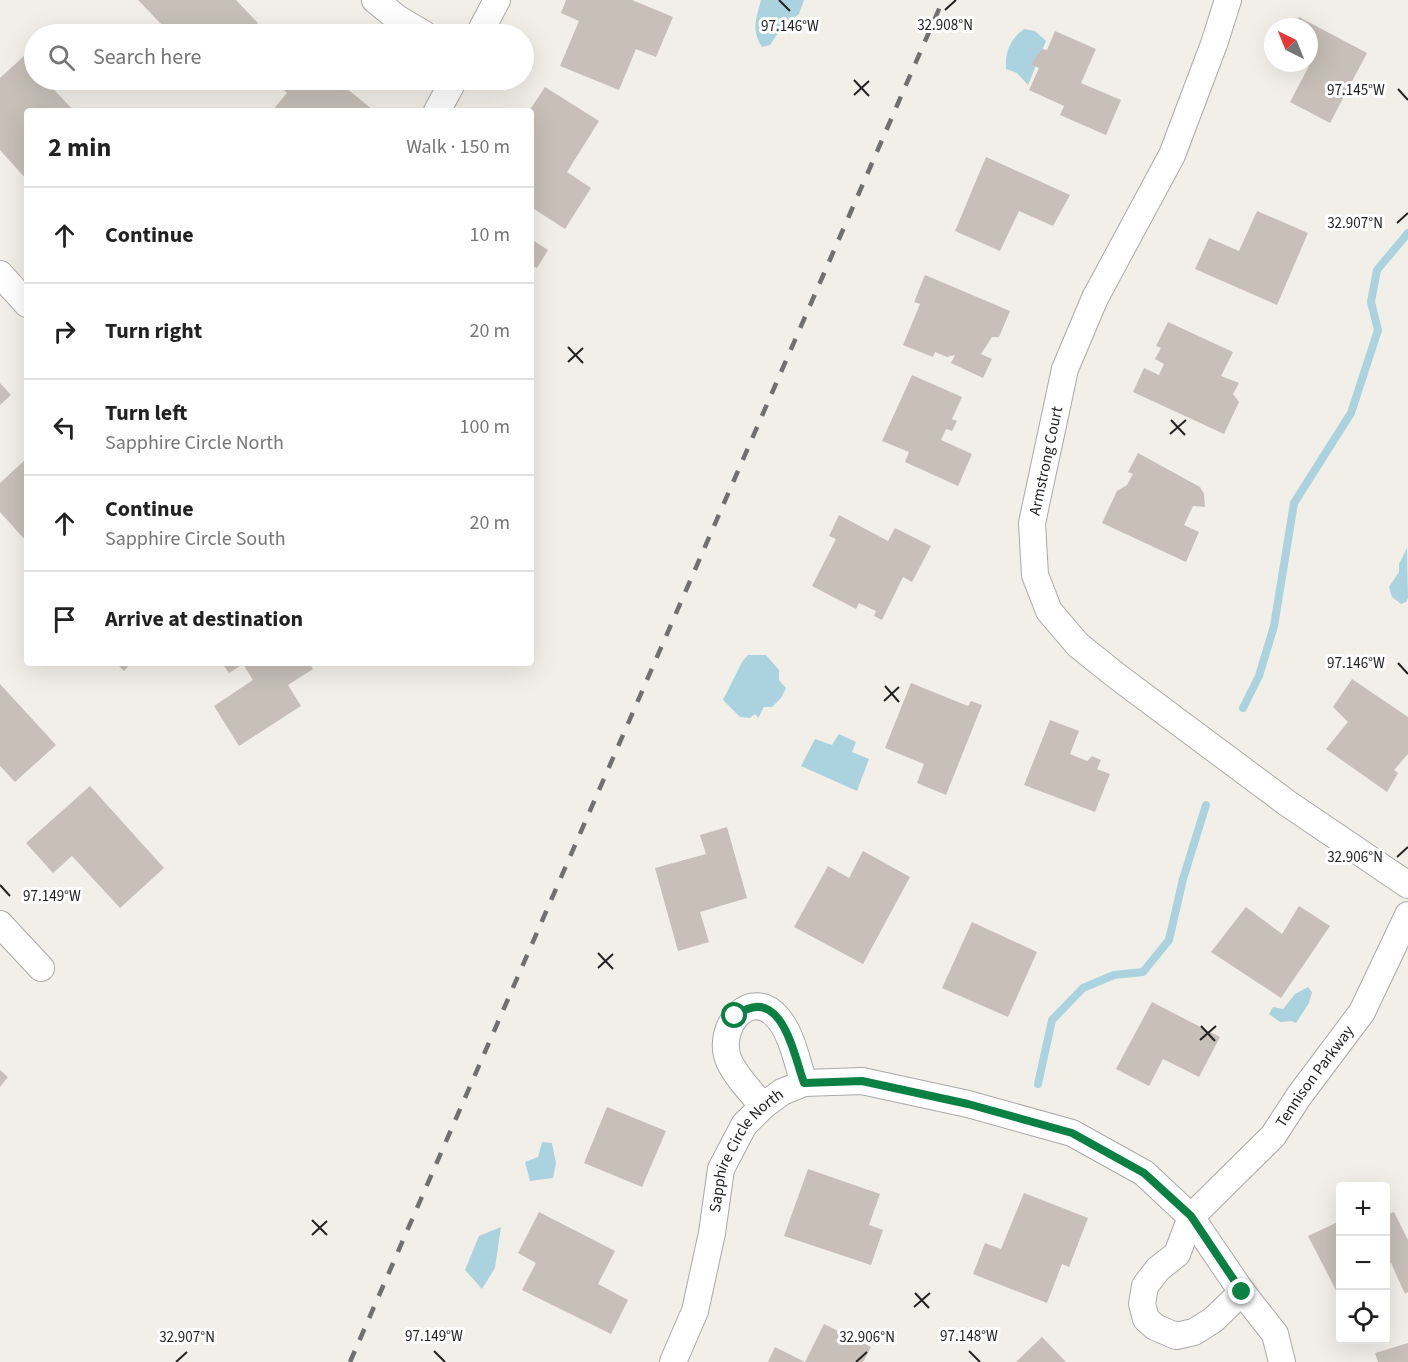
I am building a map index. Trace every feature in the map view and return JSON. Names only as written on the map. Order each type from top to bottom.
[{"type":"street","points":[[375,0],[407,24]]},
{"type":"street","points":[[484,24],[497,0]]},
{"type":"street","name":"Armstrong Court","points":[[1228,0],[1214,44],[1172,154],[1095,298],[1065,369],[1032,523],[1035,574],[1049,611],[1078,645],[1287,803],[1408,885]]},
{"type":"street","points":[[439,108],[449,90]]},
{"type":"street","points":[[0,274],[24,301]]},
{"type":"street","name":"Tennison Parkway","points":[[1191,1216],[1273,1136],[1299,1096],[1362,1012],[1408,915]]},
{"type":"street","points":[[0,924],[41,968]]},
{"type":"street","points":[[764,1106],[735,1071],[729,1061],[725,1044],[728,1027],[735,1016],[745,1009],[758,1006],[772,1011],[780,1020],[804,1083]]},
{"type":"street","name":"Sapphire Circle North","points":[[673,1362],[695,1311],[712,1233],[721,1169],[744,1125],[782,1092],[804,1083],[862,1081],[968,1104],[1072,1133],[1144,1173],[1191,1216],[1242,1292],[1275,1334],[1282,1362]]},
{"type":"street","points":[[1191,1216],[1177,1254],[1158,1269],[1145,1286],[1142,1304],[1146,1319],[1155,1327],[1176,1336],[1194,1332],[1212,1320],[1242,1292]]},
{"type":"water","points":[[761,0],[804,0],[799,14],[784,24],[770,45],[762,47],[756,35],[756,19]]},
{"type":"water","points":[[1024,29],[1035,31],[1046,41],[1028,85],[1017,73],[1006,69],[1009,46]]},
{"type":"water","points":[[1407,548],[1408,598],[1401,604],[1392,597],[1389,587],[1399,572],[1399,564]]},
{"type":"water","points":[[748,655],[766,655],[779,670],[779,680],[786,688],[781,698],[772,707],[764,707],[758,718],[755,714],[750,718],[740,717],[723,700],[742,662]]},
{"type":"water","points":[[839,734],[856,742],[852,752],[869,759],[857,791],[801,766],[815,739],[832,745]]},
{"type":"water","points":[[1308,987],[1312,992],[1309,1003],[1296,1023],[1280,1022],[1269,1014],[1273,1007],[1283,1009],[1295,994]]},
{"type":"water","points":[[542,1142],[552,1143],[556,1163],[553,1178],[530,1181],[525,1162],[538,1157]]},
{"type":"water","points":[[501,1227],[495,1268],[482,1289],[465,1270],[479,1236]]},
{"type":"building","points":[[138,0],[236,0],[258,23],[257,24],[161,24]]},
{"type":"building","points":[[566,0],[632,0],[673,17],[656,57],[636,49],[619,90],[560,66],[579,21],[561,13]]},
{"type":"building","points":[[1318,27],[1367,53],[1330,123],[1290,102],[1306,72],[1318,72]]},
{"type":"building","points":[[1055,31],[1096,49],[1081,83],[1121,100],[1106,135],[1060,115],[1064,106],[1029,90],[1039,68],[1032,65],[1036,56],[1043,49],[1047,50]]},
{"type":"building","points":[[24,56],[24,90],[54,90],[71,108],[24,108],[24,177],[0,150],[0,78]]},
{"type":"building","points":[[545,87],[599,121],[567,172],[591,188],[565,229],[534,209],[534,108],[531,108]]},
{"type":"building","points":[[283,90],[348,90],[371,108],[274,108],[287,93]]},
{"type":"building","points":[[986,157],[1070,195],[1053,226],[1019,211],[1000,251],[955,231]]},
{"type":"building","points":[[1257,211],[1308,233],[1277,305],[1195,269],[1209,238],[1239,251]]},
{"type":"building","points":[[534,241],[548,250],[537,268],[534,266]]},
{"type":"building","points":[[925,275],[1010,311],[999,337],[992,337],[981,354],[992,359],[983,378],[951,363],[955,355],[947,357],[935,352],[933,357],[903,345],[920,304],[914,302]]},
{"type":"building","points":[[1168,322],[1233,352],[1221,376],[1239,383],[1233,394],[1239,402],[1224,434],[1133,392],[1144,368],[1159,375],[1164,364],[1155,359],[1161,348],[1156,346]]},
{"type":"building","points":[[912,375],[962,397],[952,419],[957,421],[952,431],[946,429],[941,440],[972,454],[958,486],[905,462],[909,452],[882,441]]},
{"type":"building","points":[[0,383],[11,395],[0,405]]},
{"type":"building","points":[[1138,453],[1200,487],[1204,494],[1205,507],[1193,506],[1184,525],[1199,532],[1186,562],[1102,523],[1117,491],[1127,485],[1133,474],[1128,472]]},
{"type":"building","points":[[24,461],[24,539],[0,512],[0,483]]},
{"type":"building","points":[[839,515],[888,541],[895,528],[931,546],[912,582],[903,577],[882,620],[874,616],[876,611],[859,603],[856,609],[812,586],[836,539],[829,536]]},
{"type":"building","points":[[119,666],[128,666],[124,671]]},
{"type":"building","points":[[224,666],[240,666],[229,673]]},
{"type":"building","points":[[244,666],[311,666],[313,669],[288,685],[301,706],[239,746],[214,706],[253,680]]},
{"type":"building","points":[[1352,679],[1408,717],[1408,754],[1394,770],[1398,773],[1387,792],[1326,749],[1348,722],[1333,707]]},
{"type":"building","points":[[911,683],[968,706],[971,701],[982,705],[946,795],[917,783],[924,764],[885,748]]},
{"type":"building","points":[[0,684],[56,745],[15,782],[0,766]]},
{"type":"building","points":[[1050,720],[1079,731],[1070,754],[1087,761],[1092,756],[1101,760],[1097,769],[1110,774],[1095,812],[1024,785]]},
{"type":"building","points":[[90,786],[164,868],[120,908],[72,856],[53,873],[26,843]]},
{"type":"building","points":[[727,827],[747,898],[700,912],[709,942],[678,951],[655,868],[706,854],[700,835]]},
{"type":"building","points":[[863,851],[910,877],[863,964],[794,927],[828,866],[849,878]]},
{"type":"building","points":[[1299,906],[1330,926],[1281,998],[1211,952],[1246,907],[1282,934]]},
{"type":"building","points":[[972,922],[1037,952],[1008,1017],[942,988]]},
{"type":"building","points":[[1152,1002],[1220,1037],[1199,1077],[1163,1059],[1149,1086],[1116,1069]]},
{"type":"building","points":[[0,1070],[8,1077],[0,1087]]},
{"type":"building","points":[[607,1107],[666,1131],[642,1187],[584,1163]]},
{"type":"building","points":[[808,1169],[880,1194],[869,1225],[883,1230],[871,1265],[784,1236]]},
{"type":"building","points":[[1024,1193],[1088,1218],[1069,1267],[1062,1264],[1047,1303],[973,1274],[985,1243],[1001,1249]]},
{"type":"building","points":[[539,1212],[615,1251],[598,1284],[628,1300],[611,1334],[522,1290],[536,1263],[518,1253]]},
{"type":"building","points":[[1394,1212],[1408,1240],[1408,1292],[1405,1294],[1390,1263],[1390,1214]]},
{"type":"building","points":[[1336,1223],[1336,1290],[1308,1236]]},
{"type":"building","points":[[824,1324],[871,1347],[863,1362],[805,1362]]},
{"type":"building","points":[[1042,1337],[1066,1362],[1016,1362]]},
{"type":"building","points":[[1408,1343],[1408,1362],[1378,1362],[1375,1353]]},
{"type":"building","points":[[775,1347],[805,1362],[768,1362]]},
{"type":"waterway","points":[[1243,708],[1259,676],[1274,626],[1294,503],[1351,413],[1378,330],[1371,302],[1377,270],[1408,233]]},
{"type":"waterway","points":[[1038,1084],[1052,1020],[1083,988],[1114,975],[1143,972],[1169,940],[1183,879],[1206,805]]},
{"type":"railway","points":[[350,1362],[943,0]]},
{"type":"route","points":[[735,1016],[745,1009],[758,1006],[772,1011],[780,1020],[790,1042],[804,1083],[862,1081],[968,1104],[1072,1133],[1144,1173],[1191,1216],[1242,1292]]}]
